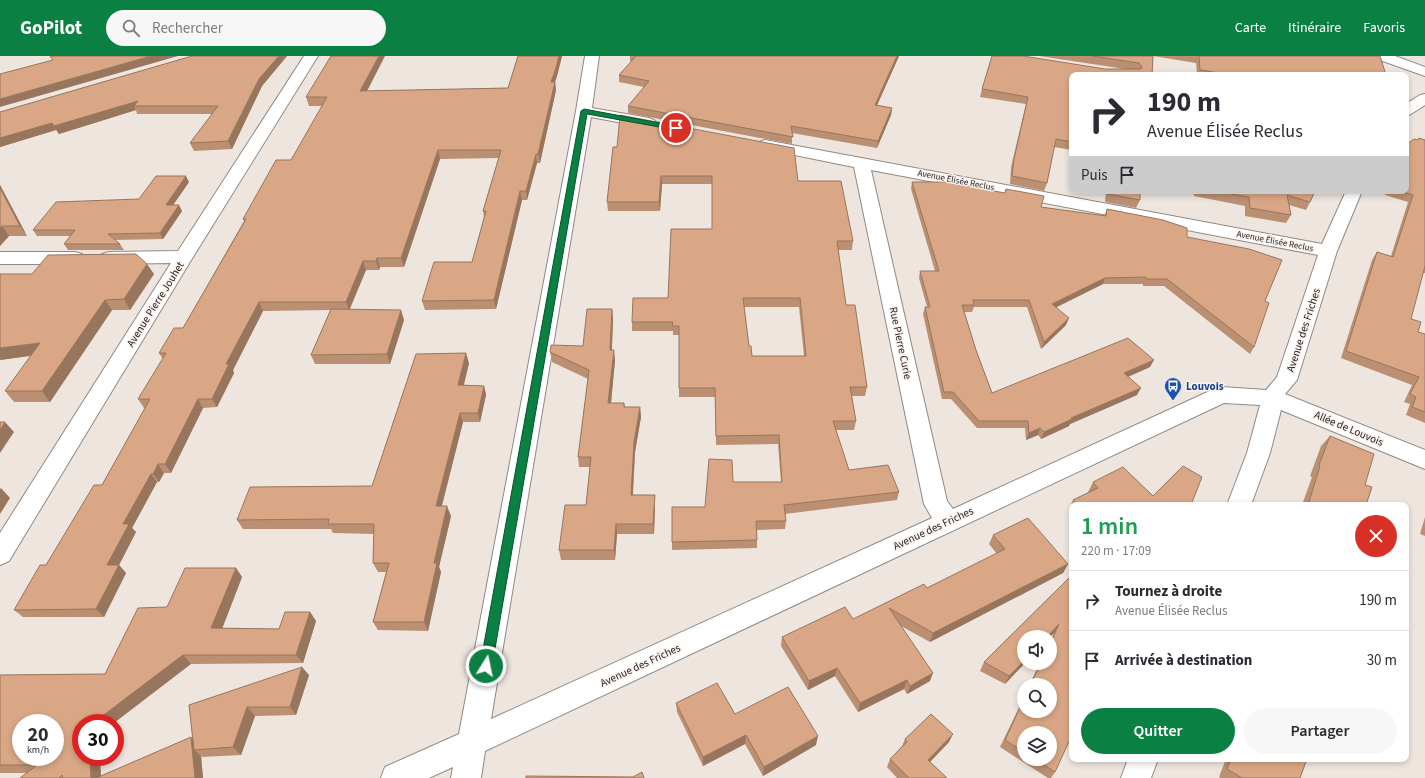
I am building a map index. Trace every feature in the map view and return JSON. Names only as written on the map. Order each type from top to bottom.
[{"type":"street","name":"Avenue Pierre Jouhet","points":[[0,554],[184,257],[311,56]]},
{"type":"street","points":[[466,778],[584,111],[592,56]]},
{"type":"street","points":[[1382,56],[1425,72]]},
{"type":"street","points":[[1409,109],[1425,98]]},
{"type":"street","points":[[584,111],[661,125]]},
{"type":"street","name":"Avenue Élisée Reclus","points":[[754,142],[1328,251]]},
{"type":"street","name":"Rue Pierre Curie","points":[[861,162],[936,504],[948,521]]},
{"type":"street","name":"Avenue des Friches","points":[[396,778],[1222,395],[1272,398],[1279,387],[1286,380],[1328,251],[1353,194]]},
{"type":"street","points":[[0,258],[184,257]]},
{"type":"street","points":[[1240,502],[1269,423],[1272,398]]},
{"type":"street","name":"Allée de Louvois","points":[[1272,398],[1300,408],[1425,460]]},
{"type":"street","points":[[1136,778],[1142,762]]},
{"type":"building","points":[[50,56],[151,56],[0,99],[0,74],[53,60]]},
{"type":"building","points":[[192,56],[279,56],[259,79],[228,141],[190,143],[218,106],[134,106],[138,101],[54,126],[52,123],[0,138],[0,112]]},
{"type":"building","points":[[331,56],[379,56],[360,91],[508,88],[518,56],[559,56],[551,82],[555,82],[538,154],[536,154],[526,191],[520,191],[494,300],[422,301],[434,262],[472,262],[486,211],[483,211],[501,150],[438,150],[401,258],[377,258],[376,261],[363,261],[346,302],[259,302],[226,364],[229,364],[212,399],[198,399],[165,464],[158,464],[153,474],[151,474],[123,524],[129,524],[107,565],[119,565],[96,609],[14,610],[40,565],[46,565],[94,485],[102,485],[150,399],[138,399],[166,353],[159,353],[174,328],[183,328],[246,219],[243,219],[276,160],[291,160],[327,97],[306,97]]},
{"type":"building","points":[[636,56],[897,56],[875,105],[892,108],[878,141],[791,126],[793,137],[628,106],[649,81],[619,75]]},
{"type":"building","points":[[992,56],[1023,56],[1105,69],[1141,69],[1142,67],[1139,63],[1092,56],[1153,56],[1152,72],[1069,72],[1069,141],[1056,139],[1047,183],[1012,176],[1014,159],[1028,97],[982,89]]},
{"type":"building","points":[[1199,56],[1380,56],[1385,72],[1213,72],[1200,70]]},
{"type":"building","points":[[620,115],[794,148],[798,181],[841,181],[853,241],[837,241],[846,305],[855,305],[867,387],[850,387],[856,421],[833,421],[849,470],[888,465],[899,492],[784,505],[786,521],[756,521],[757,540],[672,542],[672,507],[705,507],[709,459],[732,460],[733,482],[782,482],[779,435],[716,436],[715,388],[679,388],[679,326],[672,326],[673,322],[632,322],[633,298],[668,298],[671,229],[712,229],[712,176],[661,176],[659,202],[607,202],[613,147],[617,147]],"holes":[[[743,298],[800,298],[806,356],[752,356],[751,346],[749,346]]]},
{"type":"building","points":[[1419,138],[1425,140],[1425,266],[1411,319],[1421,322],[1418,332],[1425,334],[1425,412],[1412,407],[1416,397],[1410,394],[1419,377],[1346,351],[1377,252],[1393,257],[1413,195],[1409,194],[1409,143],[1414,139],[1418,140]]},
{"type":"building","points":[[156,176],[186,176],[166,205],[179,205],[160,233],[108,234],[120,244],[64,244],[75,230],[33,230],[56,202],[139,199]]},
{"type":"building","points":[[912,182],[945,182],[1005,193],[1006,189],[1044,196],[1041,207],[1106,216],[1107,209],[1163,220],[1187,228],[1187,237],[1249,249],[1282,260],[1265,301],[1269,303],[1254,347],[1167,279],[1146,279],[1146,277],[1105,278],[1052,304],[1069,318],[1044,342],[1029,300],[973,300],[974,305],[962,305],[976,350],[992,393],[1128,338],[1154,360],[1124,373],[1141,388],[1071,418],[1072,419],[1044,432],[1040,428],[1029,433],[1028,421],[979,421],[953,392],[944,392],[925,307],[930,307],[920,271],[939,271]]},
{"type":"building","points":[[0,188],[20,226],[2,226],[0,228]]},
{"type":"building","points":[[1108,194],[1140,194],[1140,200]]},
{"type":"building","points":[[1232,194],[1314,194],[1310,202],[1287,195],[1291,215],[1250,208],[1249,197]]},
{"type":"building","points":[[136,254],[147,264],[124,299],[105,300],[42,391],[5,391],[40,343],[0,348],[0,274],[32,274],[48,255]]},
{"type":"building","points":[[331,309],[401,310],[387,354],[311,355]]},
{"type":"building","points":[[587,309],[612,309],[610,350],[614,350],[608,403],[624,403],[624,407],[640,407],[634,442],[631,495],[655,495],[653,524],[616,524],[614,550],[559,550],[565,505],[586,505],[591,457],[578,457],[589,370],[550,352],[551,345],[583,346]]},
{"type":"building","points":[[466,353],[458,385],[484,386],[478,413],[460,413],[436,506],[447,506],[434,563],[437,563],[424,622],[373,622],[389,563],[373,563],[374,524],[328,524],[329,519],[237,520],[250,487],[372,486],[416,354]]},
{"type":"building","points":[[0,422],[5,422],[0,430]]},
{"type":"building","points":[[1330,436],[1374,454],[1365,485],[1372,487],[1367,502],[1309,502],[1320,466],[1319,465]]},
{"type":"building","points":[[1183,466],[1202,477],[1192,502],[1075,502],[1073,500],[1098,488],[1093,482],[1123,467],[1153,496]]},
{"type":"building","points":[[1028,518],[1068,564],[933,633],[889,608],[933,673],[910,686],[907,680],[860,703],[837,668],[809,681],[782,637],[845,607],[853,619],[924,584],[927,588],[1005,549],[993,535]]},
{"type":"building","points":[[185,568],[236,568],[211,628],[279,629],[285,612],[310,612],[296,655],[183,655],[105,714],[72,714],[72,766],[90,766],[91,778],[63,778],[62,775],[59,778],[20,778],[36,766],[64,766],[64,714],[12,714],[12,765],[0,765],[0,675],[105,674],[138,608],[167,607]]},
{"type":"building","points":[[1069,578],[1069,742],[1055,772],[1046,766],[1057,766],[1057,726],[1017,726],[1017,748],[1005,740],[1017,714],[1017,718],[1057,718],[1057,678],[1034,678],[1038,670],[1057,670],[1056,630],[1059,624],[1053,630],[1017,630],[1017,668],[1009,676],[984,662]]},
{"type":"building","points":[[302,667],[290,707],[247,707],[233,747],[194,750],[189,705]]},
{"type":"building","points":[[717,683],[735,714],[788,687],[818,736],[764,767],[746,735],[703,757],[676,703]]},
{"type":"building","points":[[931,714],[953,734],[928,760],[947,778],[909,778],[890,759],[907,742],[905,739]]},
{"type":"building","points":[[191,737],[195,778],[96,778]]},
{"type":"building","points":[[1230,762],[1306,762],[1300,778],[1242,778],[1227,769]]},
{"type":"building","points":[[642,772],[644,778],[526,778],[526,776],[633,777]]},
{"type":"place","name":"Louvois","points":[[1173,401]]},
{"type":"route","points":[[486,666],[584,111],[676,128]]}]
